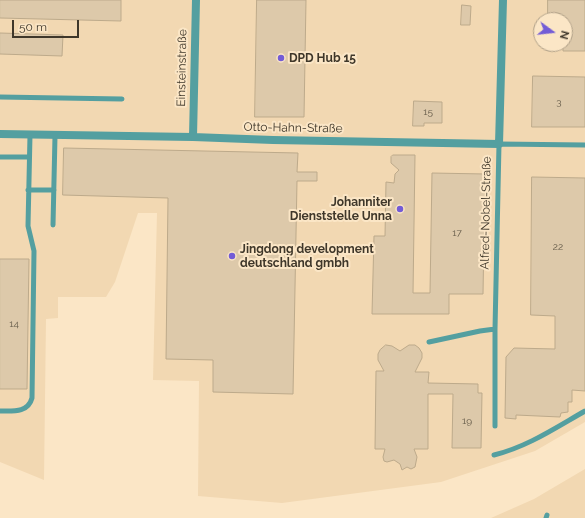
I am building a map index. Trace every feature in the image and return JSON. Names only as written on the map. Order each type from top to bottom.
[{"type":"street","name":"Einsteinstraße","points":[[192,137],[196,0]]},
{"type":"street","name":"Alfred-Nobel-Straße","points":[[499,144],[503,0]]},
{"type":"street","name":"Otto-Hahn-Straße","points":[[0,134],[499,144]]},
{"type":"lane","points":[[0,97],[122,99]]},
{"type":"lane","points":[[0,411],[23,409],[28,407],[32,398],[34,251],[28,226],[28,157],[30,135]]},
{"type":"lane","points":[[53,225],[56,136]]},
{"type":"lane","name":"Otto-Hahn-Straße","points":[[499,144],[585,145]]},
{"type":"lane","name":"Alfred-Nobel-Straße","points":[[495,426],[495,329],[499,144]]},
{"type":"lane","points":[[0,157],[28,157]]},
{"type":"lane","points":[[28,190],[54,190]]},
{"type":"lane","points":[[428,342],[495,329]]},
{"type":"lane","points":[[494,455],[524,445],[585,411]]},
{"type":"shaded area","points":[[0,0],[585,0],[585,422],[535,451],[441,482],[282,503],[198,496],[199,381],[153,380],[157,213],[138,213],[115,282],[106,297],[58,297],[58,318],[46,319],[44,480],[0,462]]},
{"type":"shaded area","points":[[585,469],[585,518],[491,518],[534,499]]},
{"type":"building","points":[[0,0],[121,0],[121,21],[0,18]]},
{"type":"building","name":"DPD Hub 15","points":[[257,0],[306,0],[304,117],[255,117]]},
{"type":"building","points":[[548,0],[585,0],[585,51],[573,51],[573,12],[548,12]]},
{"type":"building","points":[[462,5],[471,6],[470,25],[461,25]]},
{"type":"building","points":[[0,33],[63,35],[62,56],[0,54]]},
{"type":"building","points":[[533,76],[585,77],[585,127],[532,127]]},
{"type":"building","points":[[414,101],[442,102],[442,123],[424,123],[424,126],[413,126]]},
{"type":"building","name":"Jingdong development deutschland gmbh","points":[[64,148],[298,153],[297,172],[317,172],[317,181],[297,181],[293,394],[213,392],[213,360],[166,359],[168,198],[63,195]]},
{"type":"building","points":[[393,155],[415,155],[413,293],[430,293],[432,173],[485,174],[483,294],[449,294],[449,314],[372,314],[374,236],[385,236],[386,182],[394,183],[395,174],[399,170],[391,163],[391,157]]},
{"type":"building","points":[[532,177],[585,178],[585,391],[572,390],[572,402],[568,402],[568,412],[561,413],[560,417],[516,415],[516,419],[505,418],[506,357],[514,348],[555,349],[555,316],[531,315]]},
{"type":"building","points":[[0,259],[29,259],[27,389],[0,389]]},
{"type":"building","points":[[386,345],[392,346],[400,351],[409,345],[415,345],[419,348],[422,353],[422,358],[415,372],[429,372],[428,383],[478,384],[478,393],[482,393],[481,448],[452,448],[453,394],[428,394],[428,449],[414,449],[417,457],[415,467],[411,469],[407,467],[402,470],[400,464],[394,460],[387,462],[384,461],[383,457],[385,449],[375,449],[376,371],[384,371],[378,360],[378,354]]},
{"type":"place","name":"DPD Hub 15","points":[[281,58]]},
{"type":"place","name":"Johanniter Dienststelle Unna","points":[[400,209]]},
{"type":"place","name":"Jingdong development deutschland gmbh","points":[[232,256]]}]
